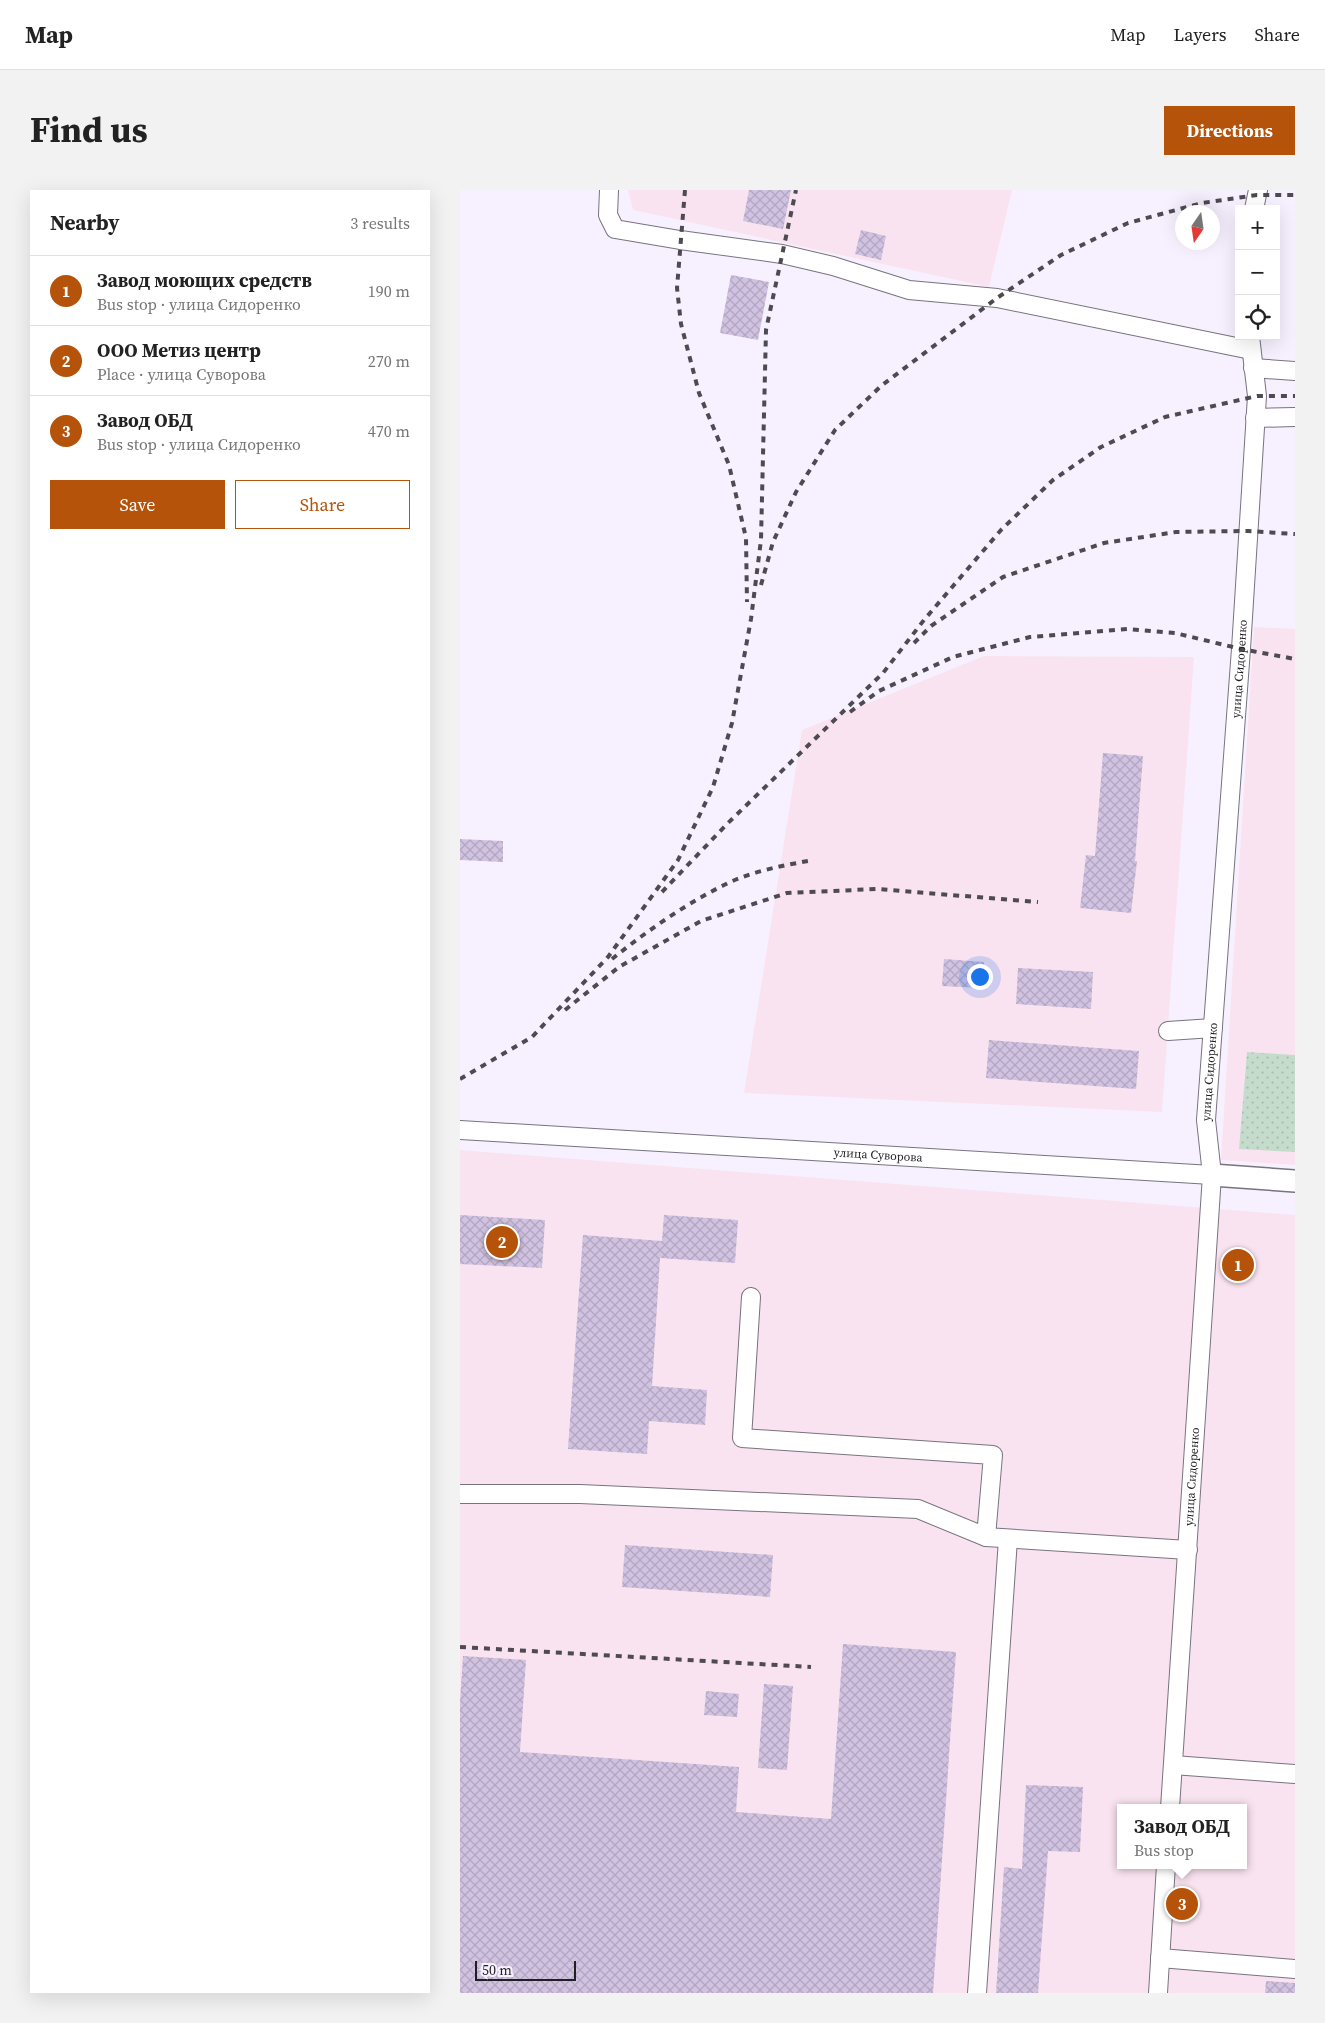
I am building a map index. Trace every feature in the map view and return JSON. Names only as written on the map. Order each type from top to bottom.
[{"type":"main road","name":"улица Суворова","points":[[1212,1176],[1295,1181]]},
{"type":"street","points":[[609,190],[608,215],[615,229],[782,254],[833,266],[909,290],[997,298],[1250,343]]},
{"type":"street","points":[[1255,205],[1258,190]]},
{"type":"street","name":"улица Сидоренко","points":[[1170,1804],[1212,1176],[1206,1120],[1241,649],[1257,396],[1250,343]]},
{"type":"street","points":[[1253,368],[1295,371]]},
{"type":"street","points":[[1255,418],[1295,417]]},
{"type":"street","points":[[1168,1031],[1213,1028]]},
{"type":"street","name":"улица Суворова","points":[[460,1130],[1212,1176]]},
{"type":"street","points":[[750,1297],[742,1438],[994,1455],[986,1537]]},
{"type":"street","points":[[460,1494],[580,1494],[918,1509],[986,1537],[1188,1550]]},
{"type":"street","points":[[977,1993],[1008,1539]]},
{"type":"street","points":[[1173,1765],[1295,1774]]},
{"type":"street","points":[[1158,1993],[1166,1869]]},
{"type":"street","points":[[1160,1958],[1295,1969]]},
{"type":"shaded area","points":[[628,190],[1012,190],[989,287],[633,210]]},
{"type":"shaded area","points":[[1254,627],[1295,629],[1295,1165],[1221,1160]]},
{"type":"shaded area","points":[[984,656],[1194,657],[1162,1112],[744,1093],[802,730]]},
{"type":"shaded area","points":[[460,1150],[1295,1215],[1295,1993],[460,1993]]},
{"type":"green space","points":[[1247,1052],[1295,1055],[1295,1152],[1239,1149]]},
{"type":"building","points":[[749,190],[791,190],[783,229],[743,221]]},
{"type":"building","points":[[861,230],[886,236],[881,260],[855,254]]},
{"type":"building","points":[[731,275],[769,282],[758,340],[720,333]]},
{"type":"building","points":[[1103,753],[1143,756],[1135,861],[1137,861],[1131,913],[1080,908],[1086,855],[1095,856]]},
{"type":"building","points":[[460,839],[503,841],[503,862],[460,860]]},
{"type":"building","points":[[944,959],[984,962],[982,988],[942,986]]},
{"type":"building","points":[[1018,968],[1093,972],[1091,1009],[1016,1004]]},
{"type":"building","points":[[989,1040],[1139,1051],[1136,1089],[986,1078]]},
{"type":"building","points":[[460,1215],[545,1220],[542,1268],[460,1264]]},
{"type":"building","points":[[664,1215],[738,1220],[735,1263],[660,1258],[652,1386],[707,1390],[705,1425],[649,1421],[647,1454],[568,1449],[583,1235],[662,1241]]},
{"type":"building","points":[[625,1545],[773,1555],[770,1597],[622,1587]]},
{"type":"building","points":[[843,1644],[956,1652],[933,1993],[460,1993],[460,1702],[463,1656],[526,1660],[520,1752],[739,1767],[736,1812],[831,1819]]},
{"type":"building","points":[[764,1684],[793,1686],[787,1770],[758,1768]]},
{"type":"building","points":[[706,1691],[739,1694],[737,1717],[704,1715]]},
{"type":"building","points":[[1026,1785],[1083,1787],[1080,1852],[1048,1851],[1038,1993],[996,1993],[1004,1867],[1022,1869]]},
{"type":"building","points":[[1266,1981],[1295,1983],[1295,1993],[1265,1993]]},
{"type":"railway","points":[[685,190],[677,288],[681,324],[699,393],[729,465],[746,538],[747,602]]},
{"type":"railway","points":[[460,1079],[532,1037],[608,957],[678,860],[713,787],[732,723],[751,619],[761,540],[766,330],[796,190]]},
{"type":"railway","points":[[761,585],[773,542],[796,492],[835,430],[881,386],[997,298],[1061,255],[1128,223],[1202,203],[1257,195],[1295,195]]},
{"type":"railway","points":[[662,892],[728,823],[883,673],[924,620],[1001,530],[1053,480],[1101,447],[1165,417],[1257,396],[1295,396]]},
{"type":"railway","points":[[914,643],[931,626],[1003,577],[1104,543],[1176,532],[1248,531],[1295,534]]},
{"type":"railway","points":[[850,712],[879,691],[953,657],[1030,637],[1127,629],[1175,633],[1241,649],[1295,659]]},
{"type":"railway","points":[[612,959],[666,919],[724,885],[755,873],[808,861]]},
{"type":"railway","points":[[565,1010],[619,967],[701,921],[787,893],[877,889],[1038,902]]},
{"type":"railway","points":[[460,1647],[811,1667]]},
{"type":"place","name":"ООО Метиз центр","points":[[502,1242]]},
{"type":"place","name":"Завод моющих средств","points":[[1238,1265]]},
{"type":"place","name":"Завод ОБД","points":[[1182,1904]]}]
